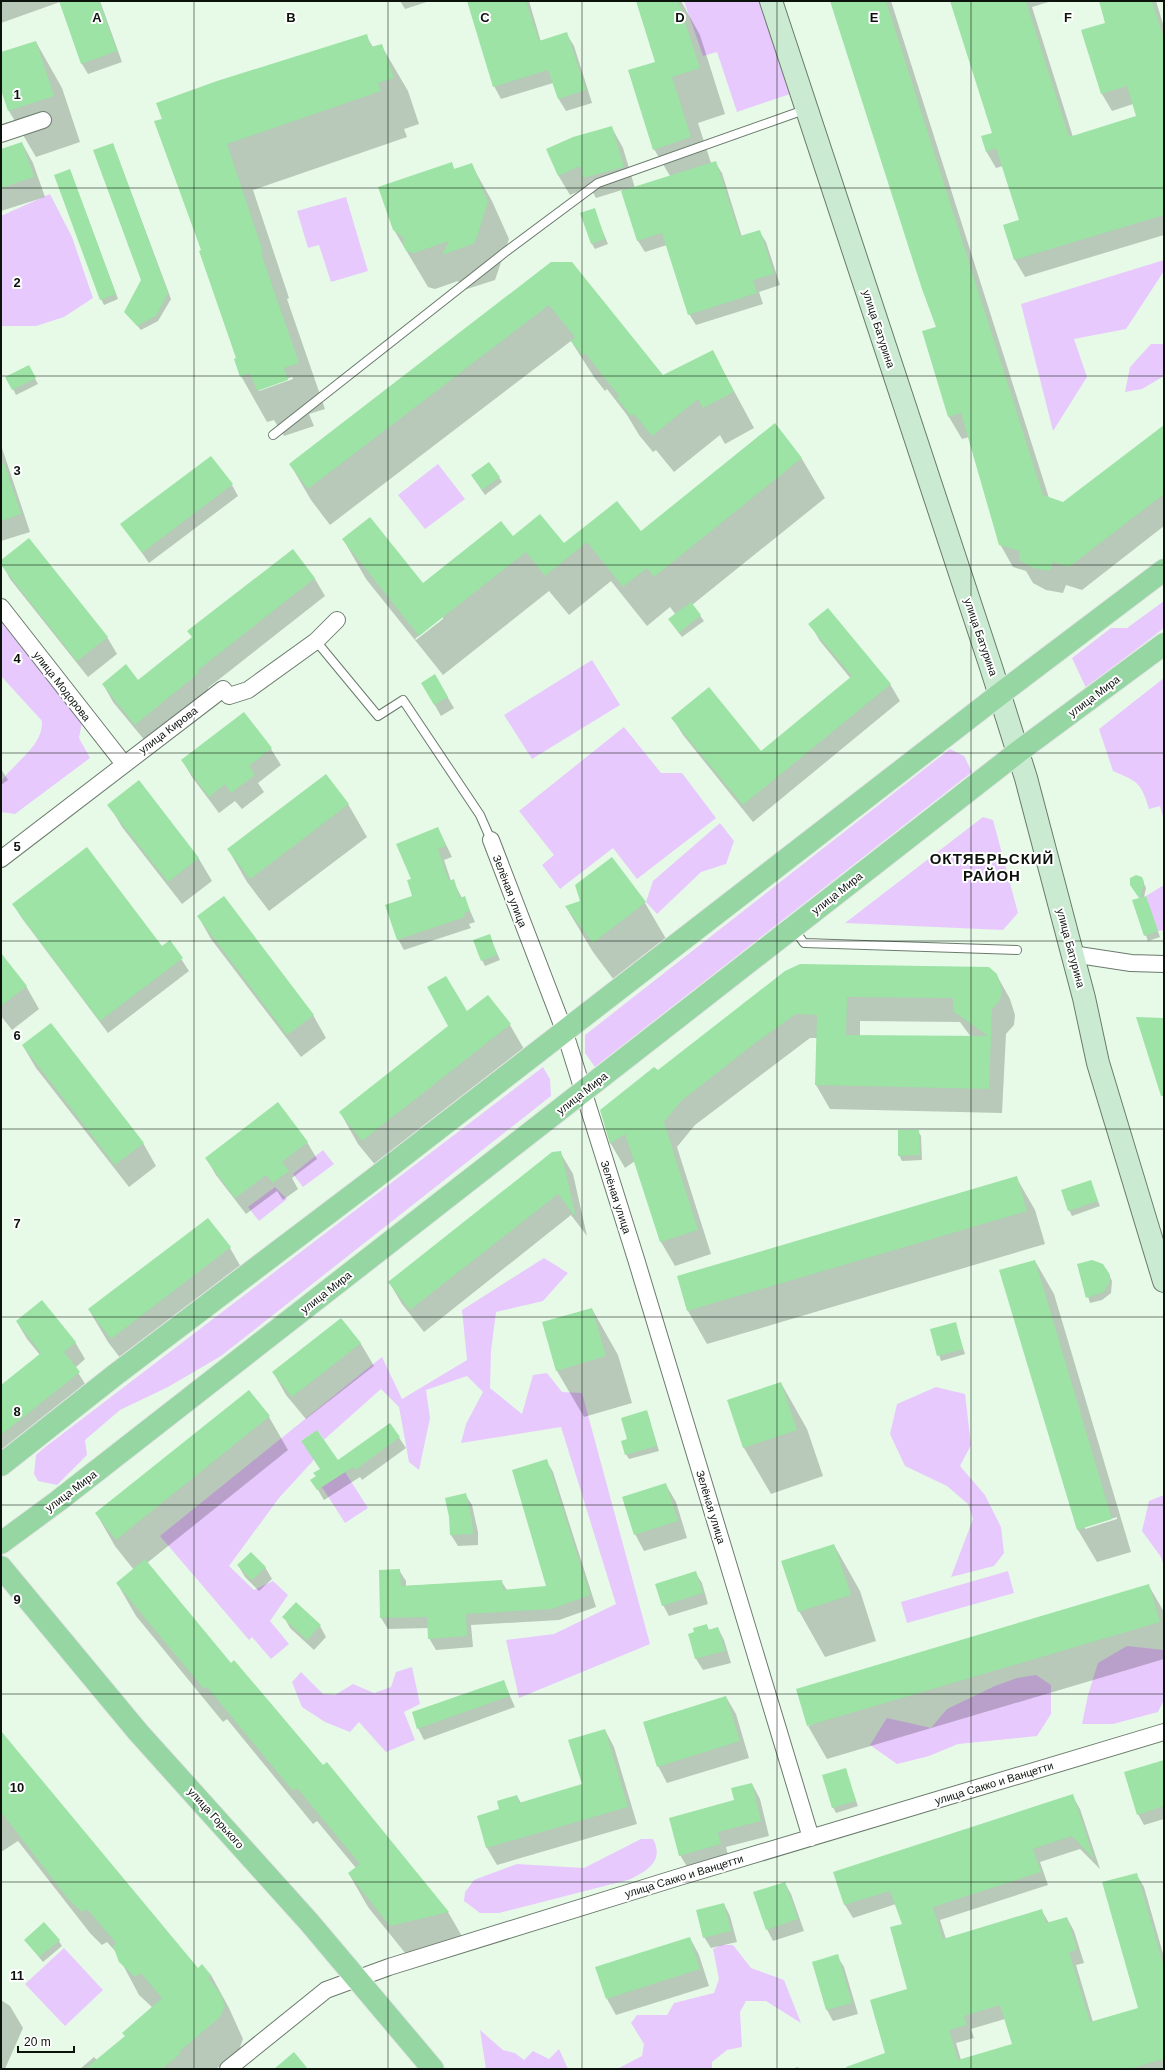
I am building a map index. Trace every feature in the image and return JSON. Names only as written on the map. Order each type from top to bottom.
[{"type":"main road","points":[[1,1465],[115,1375],[347,1199],[1000,694],[1164,570]]},
{"type":"main road","name":"улица Мира","points":[[1,1543],[64,1496],[1018,752],[1164,644]]},
{"type":"main road","name":"улица Горького","points":[[1,1567],[138,1732],[357,1978],[433,2069]]},
{"type":"street","name":"улица Батурина","points":[[771,1],[1018,752],[1072,954],[1098,1063],[1164,1281]]},
{"type":"street","points":[[1,134],[43,120]]},
{"type":"street","name":"улица Модорова","points":[[1,607],[124,764]]},
{"type":"street","name":"улица Кирова","points":[[1,859],[223,689],[228,696],[248,690],[316,641],[337,620]]},
{"type":"street","name":"Зелёная улица","points":[[491,840],[564,1030],[636,1259],[811,1838]]},
{"type":"street","points":[[1072,954],[1130,963],[1164,964]]},
{"type":"street","name":"улица Сакко и Ванцетти","points":[[228,2069],[326,1990],[357,1978],[676,1878],[1164,1732]]},
{"type":"lane","points":[[273,436],[504,253],[598,183],[807,109]]},
{"type":"lane","name":"Зелёная улица","points":[[316,641],[378,716],[403,700],[480,815],[491,840]]},
{"type":"lane","points":[[793,928],[804,943],[1017,950]]},
{"type":"shaded area","points":[[684,1],[762,1],[793,93],[737,112],[717,52],[703,56]]},
{"type":"shaded area","points":[[50,194],[72,237],[93,298],[64,317],[36,326],[1,326],[1,216]]},
{"type":"shaded area","points":[[346,197],[368,271],[331,282],[319,245],[308,248],[297,211]]},
{"type":"shaded area","points":[[1164,260],[1164,271],[1126,329],[1074,339],[1087,377],[1053,431],[1021,304]]},
{"type":"shaded area","points":[[1151,344],[1164,344],[1164,376],[1142,389],[1125,392],[1130,367]]},
{"type":"shaded area","points":[[438,464],[465,499],[425,529],[398,495]]},
{"type":"shaded area","points":[[1164,601],[1164,628],[1086,688],[1072,658],[1111,628],[1127,628]]},
{"type":"shaded area","points":[[1,616],[83,717],[79,738],[90,758],[15,814],[1,812],[1,782],[27,754],[38,739],[42,721],[1,676]]},
{"type":"shaded area","points":[[592,660],[620,705],[532,759],[504,715]]},
{"type":"shaded area","points":[[1164,678],[1164,820],[1160,806],[1149,809],[1141,788],[1133,781],[1113,771],[1099,729]]},
{"type":"shaded area","points":[[624,727],[661,773],[682,773],[716,818],[637,879],[613,848],[560,889],[542,865],[554,855],[519,811]]},
{"type":"shaded area","points":[[950,749],[964,756],[972,772],[595,1067],[585,1053],[585,1035]]},
{"type":"shaded area","points":[[983,817],[993,820],[1018,913],[1003,930],[845,923]]},
{"type":"shaded area","points":[[720,823],[734,841],[726,864],[701,872],[657,914],[646,902],[653,881]]},
{"type":"shaded area","points":[[1164,885],[1164,930],[1158,931],[1146,896]]},
{"type":"shaded area","points":[[543,1067],[550,1079],[551,1096],[221,1356],[168,1387],[120,1410],[85,1440],[87,1455],[57,1485],[38,1481],[34,1474],[36,1455],[44,1448]]},
{"type":"shaded area","points":[[323,1150],[334,1164],[303,1187],[293,1174]]},
{"type":"shaded area","points":[[275,1187],[287,1199],[259,1221],[248,1207]]},
{"type":"shaded area","points":[[544,1258],[568,1273],[543,1301],[496,1312],[491,1351],[490,1388],[522,1414],[533,1375],[547,1373],[562,1392],[582,1393],[650,1644],[519,1698],[506,1640],[554,1634],[616,1604],[561,1427],[461,1443],[466,1424],[483,1392],[467,1376],[426,1390],[430,1418],[419,1470],[409,1462],[399,1407],[381,1389],[318,1445],[313,1461],[279,1498],[229,1566],[254,1590],[273,1581],[288,1595],[270,1621],[289,1644],[271,1659],[252,1637],[249,1640],[160,1536],[382,1357],[402,1399],[467,1360],[462,1310]],"holes":[[[317,1430],[323,1438],[307,1449],[301,1441]]]},
{"type":"shaded area","points":[[936,1387],[965,1394],[971,1445],[960,1466],[985,1495],[1001,1527],[1004,1553],[994,1566],[951,1577],[973,1519],[968,1504],[947,1486],[905,1466],[890,1434],[897,1404]]},
{"type":"shaded area","points":[[345,1472],[368,1508],[345,1523],[322,1487]]},
{"type":"shaded area","points":[[1164,1495],[1164,1566],[1161,1557],[1142,1531],[1149,1501]]},
{"type":"shaded area","points":[[1008,1571],[1014,1593],[907,1623],[901,1602]]},
{"type":"shaded area","points":[[1127,1646],[1164,1650],[1164,1700],[1158,1712],[1113,1724],[1082,1724],[1088,1695],[1098,1663]]},
{"type":"shaded area","points":[[412,1667],[420,1704],[404,1712],[415,1740],[386,1752],[359,1722],[350,1732],[325,1722],[302,1707],[292,1682],[301,1672],[323,1694],[335,1695],[353,1684],[374,1693],[391,1687],[396,1672]]},
{"type":"shaded area","points":[[1036,1675],[1051,1685],[1051,1714],[1037,1736],[958,1744],[929,1756],[897,1764],[870,1745],[887,1718],[931,1728],[947,1709],[995,1686],[1017,1678]]},
{"type":"shaded area","points":[[641,1839],[653,1839],[657,1854],[652,1865],[628,1880],[499,1913],[480,1913],[464,1901],[465,1892],[474,1880],[517,1864],[584,1868]]},
{"type":"shaded area","points":[[721,1945],[733,1945],[751,1968],[784,1980],[801,2023],[766,2001],[746,2001],[740,2012],[742,2047],[727,2050],[712,2062],[712,2069],[617,2069],[642,2056],[644,2044],[631,2023],[637,2015],[667,2015],[674,2003],[714,1993],[719,1979],[713,1949]]},
{"type":"shaded area","points":[[64,1948],[103,1990],[65,2026],[25,1984]]},
{"type":"shaded area","points":[[480,2030],[503,2050],[515,2053],[524,2060],[533,2051],[549,2059],[559,2049],[568,2069],[486,2069]]},
{"type":"building","points":[[59,1],[99,1],[117,51],[81,64]]},
{"type":"building","points":[[467,1],[526,1],[539,41],[567,32],[586,90],[558,99],[548,70],[493,87]]},
{"type":"building","points":[[636,1],[678,1],[700,68],[672,77],[691,137],[653,150],[628,70],[655,62]]},
{"type":"building","points":[[830,1],[886,1],[1043,495],[1063,502],[1164,425],[1164,494],[1069,567],[1053,562],[1050,571],[1033,568],[1019,560],[1020,551],[999,545],[961,413],[948,417],[922,331],[936,327],[922,289]]},
{"type":"building","points":[[950,1],[1026,1],[1069,137],[1136,116],[1127,86],[1101,94],[1081,30],[1105,23],[1099,1],[1152,1],[1164,39],[1164,215],[1014,260],[1003,225],[1019,220],[996,148],[986,152],[981,136],[992,133]]},
{"type":"building","points":[[367,34],[371,47],[382,44],[394,78],[378,83],[381,91],[227,144],[263,252],[261,253],[299,363],[284,368],[288,380],[257,391],[250,373],[240,377],[234,359],[236,358],[199,251],[201,250],[154,121],[162,119],[156,103],[217,81]]},
{"type":"building","points":[[36,41],[54,96],[8,111],[1,90],[1,52]]},
{"type":"building","points":[[612,126],[624,167],[583,178],[580,166],[558,176],[546,149],[573,137]]},
{"type":"building","points":[[22,142],[34,177],[1,188],[1,149]]},
{"type":"building","points":[[113,143],[168,293],[156,316],[137,326],[124,312],[141,280],[93,150]]},
{"type":"building","points":[[716,161],[740,236],[760,230],[774,274],[753,280],[757,293],[688,315],[662,233],[637,241],[621,191]]},
{"type":"building","points":[[452,162],[454,169],[472,163],[488,202],[475,243],[442,255],[449,241],[414,253],[406,251],[403,243],[404,238],[393,230],[378,187]]},
{"type":"building","points":[[70,169],[116,294],[100,300],[54,175]]},
{"type":"building","points":[[595,208],[605,239],[591,244],[580,213]]},
{"type":"building","points":[[551,262],[572,262],[663,375],[713,350],[734,392],[703,408],[698,399],[652,436],[634,414],[631,416],[617,398],[619,396],[585,353],[583,356],[571,341],[575,337],[549,305],[308,489],[289,464]]},
{"type":"building","points":[[29,365],[36,378],[12,390],[5,377]]},
{"type":"building","points":[[775,423],[802,458],[654,577],[647,568],[623,587],[587,542],[545,576],[526,552],[419,636],[342,539],[370,517],[423,583],[501,521],[513,536],[540,514],[564,543],[617,501],[641,531]]},
{"type":"building","points":[[211,456],[233,484],[142,553],[120,524]]},
{"type":"building","points":[[489,462],[500,477],[482,490],[471,475]]},
{"type":"building","points":[[4,463],[21,514],[1,521],[1,464]]},
{"type":"building","points":[[29,538],[108,637],[77,661],[1,565],[1,560]]},
{"type":"building","points":[[293,549],[315,578],[198,670],[200,672],[135,725],[102,684],[126,664],[138,680],[192,637],[187,631]]},
{"type":"building","points":[[691,602],[701,615],[679,633],[668,619]]},
{"type":"building","points":[[828,608],[891,684],[743,805],[671,718],[709,687],[761,751],[852,676],[808,624]]},
{"type":"building","points":[[435,674],[448,697],[434,705],[421,683]]},
{"type":"building","points":[[244,712],[272,748],[249,766],[255,775],[231,793],[225,784],[209,797],[181,760]]},
{"type":"building","points":[[326,774],[349,804],[250,879],[227,849]]},
{"type":"building","points":[[139,780],[199,858],[168,882],[107,805]]},
{"type":"building","points":[[438,827],[446,846],[438,849],[449,881],[454,879],[460,898],[465,896],[470,911],[464,913],[465,917],[397,940],[385,905],[412,896],[407,880],[411,879],[396,844]]},
{"type":"building","points":[[87,847],[162,946],[170,940],[183,958],[100,1021],[12,904]]},
{"type":"building","points":[[612,857],[646,902],[593,943],[565,906],[580,901],[575,885]]},
{"type":"building","points":[[1136,875],[1142,877],[1144,882],[1140,898],[1146,896],[1158,931],[1144,936],[1132,900],[1139,898],[1130,885],[1130,878]]},
{"type":"building","points":[[224,896],[314,1015],[287,1035],[197,916]]},
{"type":"building","points":[[490,934],[497,955],[481,961],[473,940]]},
{"type":"building","points":[[1,953],[27,986],[1,1006]]},
{"type":"building","points":[[800,964],[989,967],[997,974],[1002,990],[1000,1000],[992,1009],[989,1089],[815,1085],[817,1015],[796,1014],[758,1041],[681,1101],[664,1122],[698,1230],[660,1242],[625,1134],[610,1144],[600,1110],[654,1067],[658,1070],[785,971]],"holes":[[[847,997],[953,998],[953,1011],[988,1036],[846,1035]]]},
{"type":"building","points":[[446,976],[467,1011],[488,995],[511,1024],[362,1141],[339,1112],[448,1026],[427,987]]},
{"type":"building","points":[[1136,1017],[1164,1018],[1164,1096],[1161,1096]]},
{"type":"building","points":[[51,1023],[144,1143],[115,1165],[22,1045]]},
{"type":"building","points":[[278,1102],[308,1142],[282,1162],[289,1171],[273,1183],[266,1175],[235,1198],[205,1158]]},
{"type":"building","points":[[898,1130],[919,1130],[920,1155],[898,1156]]},
{"type":"building","points":[[561,1151],[576,1217],[558,1194],[410,1310],[388,1282],[552,1152]]},
{"type":"building","points":[[1017,1176],[1027,1211],[687,1311],[677,1276]]},
{"type":"building","points":[[1091,1180],[1098,1201],[1068,1211],[1061,1190]]},
{"type":"building","points":[[208,1218],[231,1247],[111,1339],[88,1309]]},
{"type":"building","points":[[1035,1260],[1112,1519],[1077,1530],[999,1270]]},
{"type":"building","points":[[1092,1260],[1103,1264],[1110,1275],[1110,1281],[1104,1292],[1086,1298],[1077,1264]]},
{"type":"building","points":[[42,1300],[76,1342],[64,1352],[80,1372],[1,1435],[1,1385],[41,1353],[16,1321]]},
{"type":"building","points":[[592,1308],[606,1356],[556,1371],[542,1322]]},
{"type":"building","points":[[341,1318],[361,1343],[292,1397],[272,1372]]},
{"type":"building","points":[[956,1322],[963,1349],[937,1356],[930,1329]]},
{"type":"building","points":[[781,1382],[797,1430],[743,1448],[727,1400]]},
{"type":"building","points":[[249,1390],[270,1416],[116,1540],[95,1513]]},
{"type":"building","points":[[647,1410],[657,1446],[625,1455],[621,1441],[627,1439],[621,1418]]},
{"type":"building","points":[[390,1423],[400,1437],[355,1470],[353,1467],[317,1490],[310,1480],[316,1476],[313,1473],[320,1469],[301,1441],[317,1430],[338,1460]]},
{"type":"building","points":[[547,1459],[590,1595],[552,1609],[466,1614],[467,1636],[428,1639],[427,1617],[380,1618],[379,1570],[400,1569],[401,1586],[502,1580],[503,1590],[546,1586],[512,1470]]},
{"type":"building","points":[[666,1483],[678,1521],[634,1535],[622,1497]]},
{"type":"building","points":[[466,1493],[472,1520],[473,1534],[450,1535],[449,1517],[445,1498]]},
{"type":"building","points":[[834,1544],[851,1595],[798,1612],[781,1561]]},
{"type":"building","points":[[251,1552],[266,1567],[252,1580],[237,1565]]},
{"type":"building","points":[[145,1559],[231,1663],[234,1660],[323,1765],[327,1762],[449,1912],[390,1926],[348,1873],[360,1864],[297,1788],[293,1791],[207,1687],[204,1689],[116,1583]]},
{"type":"building","points":[[696,1571],[703,1593],[662,1606],[655,1584]]},
{"type":"building","points":[[1149,1584],[1160,1622],[807,1726],[796,1689]]},
{"type":"building","points":[[296,1602],[321,1625],[307,1640],[282,1617]]},
{"type":"building","points":[[707,1624],[708,1630],[718,1627],[725,1651],[695,1659],[688,1634],[694,1632],[693,1628]]},
{"type":"building","points":[[504,1680],[510,1696],[417,1729],[412,1712]]},
{"type":"building","points":[[726,1696],[740,1741],[657,1767],[643,1722]]},
{"type":"building","points":[[605,1729],[628,1807],[486,1848],[477,1816],[499,1809],[497,1801],[517,1795],[519,1803],[582,1784],[568,1740]]},
{"type":"building","points":[[1,1731],[198,1968],[202,1964],[211,1975],[208,1978],[220,1993],[225,2006],[220,2017],[179,2052],[180,2054],[162,2069],[85,2069],[125,2036],[122,2033],[162,1998],[141,1973],[135,1977],[119,1962],[113,1946],[116,1943],[87,1909],[82,1912],[69,1900],[1,1812]]},
{"type":"building","points":[[1164,1760],[1164,1806],[1137,1815],[1124,1772]]},
{"type":"building","points":[[846,1768],[856,1801],[832,1808],[822,1775]]},
{"type":"building","points":[[752,1783],[761,1821],[718,1832],[721,1844],[679,1856],[669,1818],[734,1800],[731,1788]]},
{"type":"building","points":[[1073,1794],[1094,1859],[1072,1836],[1033,1849],[1041,1872],[933,1907],[943,1939],[1042,1909],[1046,1923],[1067,1917],[1077,1950],[1069,1952],[1090,2022],[1138,2008],[1102,1882],[1137,1873],[1164,1967],[1164,2059],[1129,2069],[847,2069],[846,2067],[885,2053],[870,2000],[907,1989],[890,1927],[902,1924],[890,1891],[844,1905],[833,1872]],"holes":[[[1000,2005],[1012,2044],[958,2060],[949,2030],[967,2025],[964,2016]]]},
{"type":"building","points":[[785,1882],[798,1919],[766,1930],[753,1892]]},
{"type":"building","points":[[724,1903],[731,1931],[703,1938],[696,1910]]},
{"type":"building","points":[[44,1922],[60,1940],[39,1957],[24,1940]]},
{"type":"building","points":[[690,1937],[700,1969],[606,1999],[595,1967]]},
{"type":"building","points":[[838,1954],[852,2003],[826,2010],[812,1962]]},
{"type":"building","points":[[294,2052],[308,2069],[274,2069]]},
{"type":"district","name":"ОКТЯБРЬСКИЙ РАЙОН","points":[[992,866]]}]
